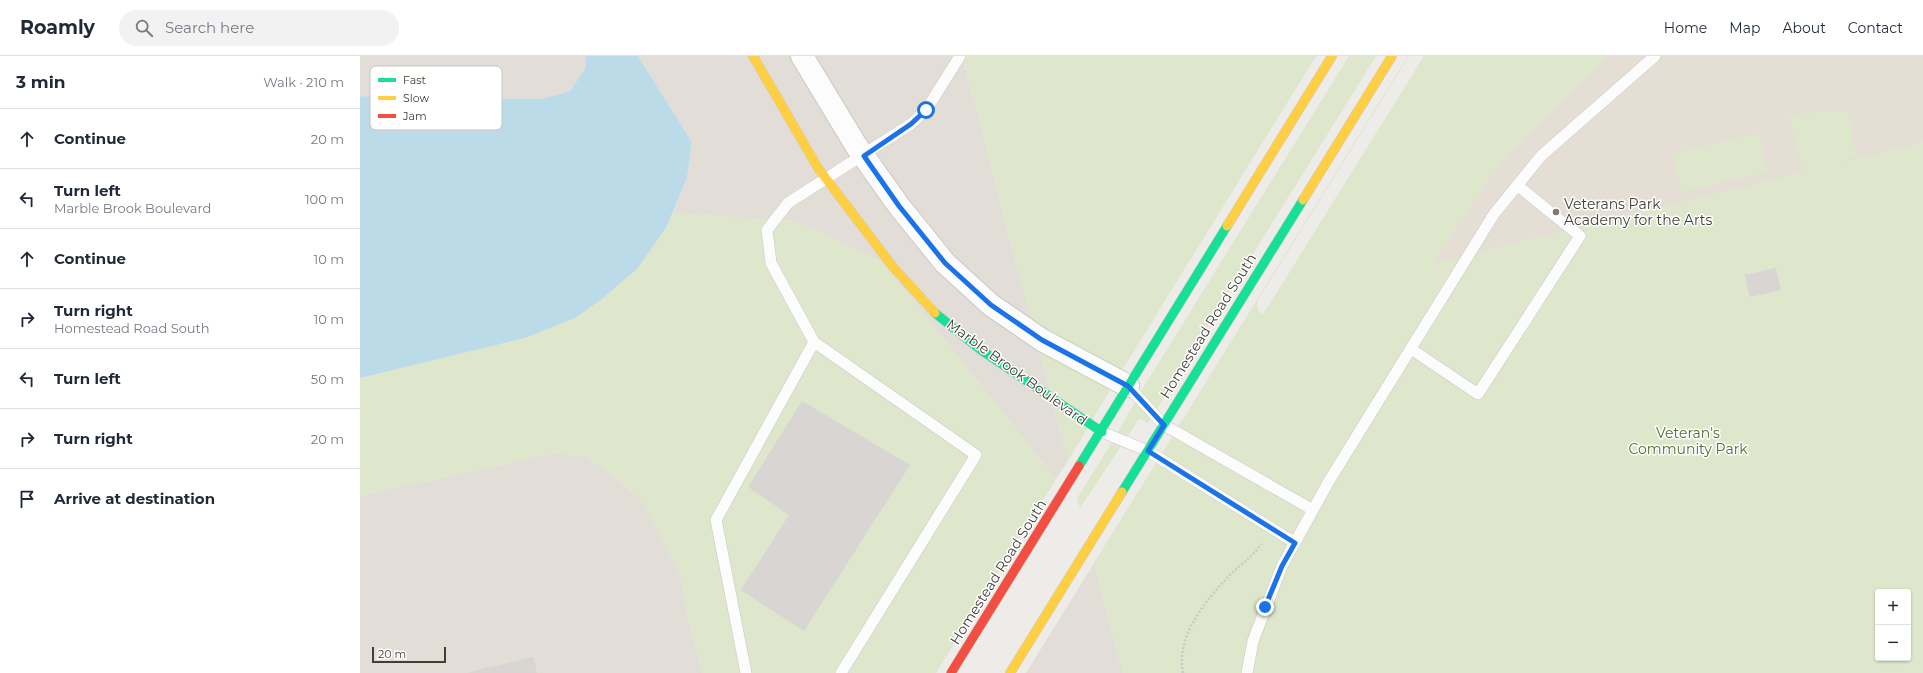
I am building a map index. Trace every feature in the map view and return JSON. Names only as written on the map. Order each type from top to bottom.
[{"type":"main road","name":"Marble Brook Boulevard","points":[[753,56],[826,180],[893,267],[936,314],[981,350],[1102,432]]},
{"type":"main road","name":"Homestead Road South","points":[[951,673],[1102,432],[1128,386],[1332,56]]},
{"type":"main road","name":"Homestead Road South","points":[[1010,673],[1392,56]]},
{"type":"street","points":[[802,56],[864,156],[899,206],[945,263],[991,305],[1042,340],[1128,386]]},
{"type":"lane","points":[[841,673],[976,455],[814,342],[771,263],[767,230],[788,203],[864,156],[911,124],[926,110],[960,56]]},
{"type":"lane","points":[[1247,673],[1253,641],[1282,566],[1313,510],[1494,214],[1541,156],[1655,56]]},
{"type":"lane","points":[[1411,349],[1478,394],[1482,388],[1580,236],[1518,186]]},
{"type":"lane","points":[[746,673],[716,520],[814,342]]},
{"type":"lane","points":[[1128,386],[1164,425],[1313,510]]},
{"type":"lane","points":[[1102,432],[1148,451],[1295,543]]},
{"type":"path","points":[[1183,673],[1183,648],[1189,630],[1202,608],[1235,570],[1256,553],[1262,540]]},
{"type":"shaded area","points":[[360,56],[586,56],[585,69],[570,91],[541,99],[502,98],[502,66],[370,66],[370,97],[360,96]]},
{"type":"shaded area","points":[[638,56],[962,56],[1068,461],[1056,479],[882,262],[795,221],[673,213],[687,178],[692,142]]},
{"type":"shaded area","name":"Veterans Park Academy for the Arts","points":[[1608,56],[1923,56],[1923,143],[1432,264],[1502,159]]},
{"type":"shaded area","points":[[555,453],[586,457],[615,477],[642,501],[680,573],[687,614],[703,673],[360,673],[360,496]]},
{"type":"shaded area","points":[[1094,563],[1123,673],[1026,673]]},
{"type":"green space","points":[[962,56],[1316,56],[1116,380],[1068,461]]},
{"type":"green space","points":[[1349,56],[1376,56],[1148,423],[1139,419],[1080,508],[1077,498],[1114,439],[1141,391]]},
{"type":"green space","name":"Veteran's Community Park","points":[[1408,56],[1258,300],[1257,306],[1260,313],[1262,314],[1269,305],[1424,56],[1608,56],[1502,159],[1432,264],[1803,172],[1789,114],[1847,110],[1857,155],[1834,164],[1923,143],[1923,673],[1123,673],[1094,563]]},
{"type":"green space","points":[[1758,133],[1768,172],[1682,192],[1672,153]]},
{"type":"green space","points":[[673,213],[795,221],[882,262],[1056,479],[936,673],[703,673],[687,614],[680,573],[642,501],[615,477],[586,457],[555,453],[360,496],[360,378],[525,338],[575,318],[602,299],[638,268],[667,226]]},
{"type":"water","points":[[586,56],[638,56],[692,142],[687,178],[667,226],[638,268],[602,299],[575,318],[525,338],[360,378],[360,96],[370,97],[370,130],[502,130],[502,98],[541,99],[570,91],[585,69]]},
{"type":"building","points":[[1776,268],[1781,290],[1750,297],[1745,275]]},
{"type":"building","points":[[802,401],[910,465],[804,631],[741,590],[789,515],[748,487]]},
{"type":"building","points":[[533,657],[537,673],[469,673],[469,672]]},
{"type":"traffic: fast","points":[[1122,492],[1303,200]]},
{"type":"traffic: fast","points":[[1079,466],[1227,226]]},
{"type":"traffic: fast","points":[[935,313],[981,350],[1102,432]]},
{"type":"traffic: slow","points":[[753,56],[818,168],[893,267],[935,313]]},
{"type":"traffic: slow","points":[[1227,226],[1332,56]]},
{"type":"traffic: slow","points":[[1303,200],[1392,56]]},
{"type":"traffic: slow","points":[[1010,673],[1122,492]]},
{"type":"traffic: jam","points":[[951,673],[1079,466]]},
{"type":"place","name":"Veterans Park Academy for the Arts","points":[[1556,212]]},
{"type":"route","points":[[926,110],[911,124],[864,156],[899,206],[945,263],[991,305],[1042,340],[1128,386],[1164,425],[1148,451],[1295,543],[1282,566],[1265,607]]}]
